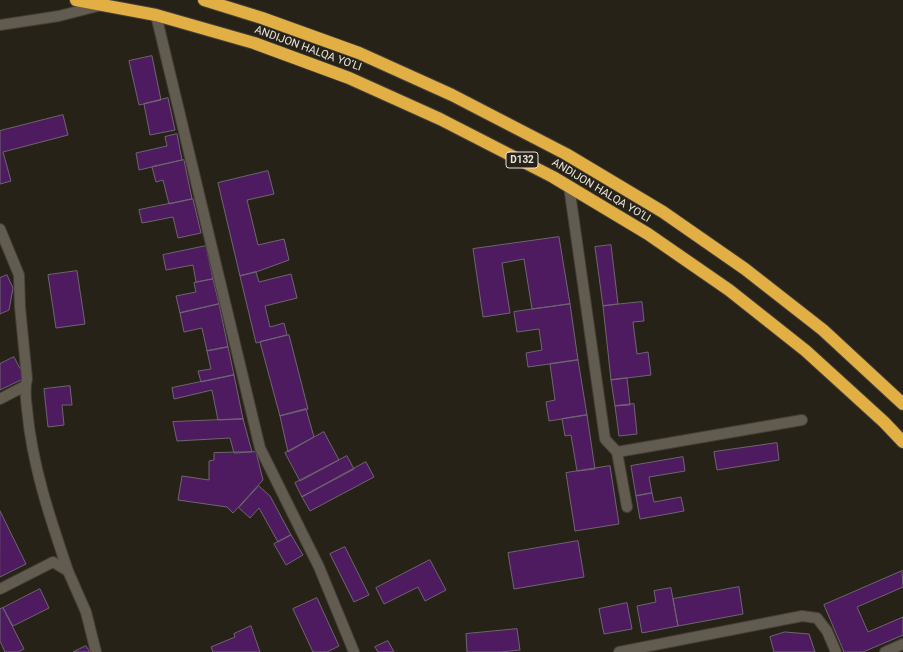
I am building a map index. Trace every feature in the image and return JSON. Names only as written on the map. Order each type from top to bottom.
[{"type":"highway","name":"ANDIJON HALQA YO‘LI","points":[[76,0],[156,15],[254,43],[350,78],[440,119],[554,177],[648,234],[729,290],[806,350],[884,422],[903,442]]},
{"type":"highway","name":"ANDIJON HALQA YO‘LI","points":[[204,0],[262,18],[359,53],[452,95],[566,154],[663,212],[745,269],[822,330],[903,404]]},
{"type":"street","points":[[0,24],[59,16],[103,5]]},
{"type":"street","points":[[156,15],[260,448],[319,567],[354,652]]},
{"type":"street","points":[[569,186],[605,439],[616,452],[626,507]]},
{"type":"street","points":[[0,228],[19,275],[20,307],[27,379],[25,386],[29,430],[38,472],[68,571],[86,612],[96,652]]},
{"type":"street","points":[[0,398],[25,386]]},
{"type":"street","points":[[616,452],[802,420]]},
{"type":"street","points":[[0,589],[53,562],[68,571]]},
{"type":"street","points":[[619,652],[802,616],[817,618],[827,631],[836,652]]},
{"type":"street","points":[[885,652],[903,644]]},
{"type":"building","points":[[152,56],[161,100],[139,105],[129,61]]},
{"type":"building","points":[[168,98],[175,130],[150,135],[144,104]]},
{"type":"building","points":[[63,115],[68,135],[3,152],[11,181],[0,184],[0,131]]},
{"type":"building","points":[[177,134],[182,160],[139,170],[136,153],[167,146],[165,137]]},
{"type":"building","points":[[184,160],[192,199],[169,204],[163,180],[156,182],[152,167]]},
{"type":"building","points":[[268,171],[274,194],[247,200],[258,245],[284,239],[289,260],[240,276],[218,183]]},
{"type":"building","points":[[193,199],[201,233],[178,238],[173,217],[142,223],[139,210]]},
{"type":"building","points":[[559,237],[570,304],[532,309],[524,259],[502,263],[510,313],[483,317],[473,249]]},
{"type":"building","points":[[611,245],[618,304],[603,306],[595,247]]},
{"type":"building","points":[[206,246],[213,279],[196,282],[193,265],[166,270],[163,255]]},
{"type":"building","points":[[77,271],[85,324],[56,328],[48,275]]},
{"type":"building","points":[[256,272],[259,282],[291,274],[297,298],[265,306],[270,327],[284,323],[287,335],[256,343],[240,276]]},
{"type":"building","points":[[7,275],[13,288],[9,310],[0,314],[0,278]]},
{"type":"building","points":[[213,279],[219,304],[180,313],[176,296],[196,292],[194,283]]},
{"type":"building","points":[[642,302],[644,321],[633,322],[637,354],[648,352],[651,375],[611,380],[603,306]]},
{"type":"building","points":[[219,304],[228,347],[207,351],[202,328],[184,332],[180,313]]},
{"type":"building","points":[[570,304],[578,360],[528,367],[526,353],[542,350],[539,329],[517,332],[514,312]]},
{"type":"building","points":[[289,335],[308,409],[280,416],[260,342]]},
{"type":"building","points":[[228,347],[234,375],[201,382],[198,371],[211,369],[207,351]]},
{"type":"building","points":[[14,357],[25,378],[0,390],[0,364]]},
{"type":"building","points":[[578,360],[587,415],[549,421],[546,402],[555,400],[550,364]]},
{"type":"building","points":[[234,375],[243,419],[218,420],[212,390],[174,399],[172,388]]},
{"type":"building","points":[[627,378],[630,405],[615,406],[611,380]]},
{"type":"building","points":[[70,386],[72,405],[62,405],[64,425],[48,427],[44,389]]},
{"type":"building","points":[[634,404],[637,434],[619,436],[615,406]]},
{"type":"building","points":[[306,409],[314,437],[288,452],[280,416]]},
{"type":"building","points":[[587,415],[595,469],[577,471],[571,435],[565,436],[562,419]]},
{"type":"building","points":[[243,419],[252,452],[234,453],[230,438],[177,441],[173,422]]},
{"type":"building","points":[[324,432],[339,460],[300,481],[285,453]]},
{"type":"building","points":[[777,443],[779,460],[717,470],[714,452]]},
{"type":"building","points":[[256,452],[263,480],[233,513],[227,507],[178,500],[182,476],[209,480],[209,461],[214,460],[214,453]]},
{"type":"building","points":[[347,456],[354,469],[302,497],[295,483]]},
{"type":"building","points":[[683,457],[685,471],[649,477],[652,493],[636,496],[631,466]]},
{"type":"building","points":[[366,462],[374,477],[310,511],[302,497]]},
{"type":"building","points":[[610,466],[619,524],[575,531],[566,473]]},
{"type":"building","points":[[259,486],[270,496],[291,535],[278,542],[259,508],[250,518],[239,508]]},
{"type":"building","points":[[652,493],[654,502],[681,497],[684,511],[640,519],[636,496]]},
{"type":"building","points":[[0,511],[26,564],[0,577]]},
{"type":"building","points":[[291,535],[303,555],[286,565],[274,544]]},
{"type":"building","points":[[578,541],[584,577],[514,589],[508,553]]},
{"type":"building","points":[[345,547],[369,595],[354,602],[330,554]]},
{"type":"building","points":[[430,560],[446,590],[425,601],[418,587],[384,604],[376,588]]},
{"type":"building","points":[[902,571],[903,587],[857,607],[868,632],[903,617],[903,635],[863,652],[844,652],[824,605]]},
{"type":"building","points":[[739,587],[743,614],[678,626],[673,599]]},
{"type":"building","points":[[671,588],[678,626],[642,633],[637,606],[656,602],[654,591]]},
{"type":"building","points":[[40,589],[49,608],[13,626],[3,608]]},
{"type":"building","points":[[317,598],[339,646],[327,652],[313,652],[293,609]]},
{"type":"building","points":[[627,603],[632,629],[604,634],[599,609]]},
{"type":"building","points":[[3,608],[24,649],[18,652],[5,652],[0,641],[0,609]]},
{"type":"building","points":[[251,626],[260,652],[213,652],[211,647],[235,637],[234,634]]},
{"type":"building","points":[[517,629],[520,650],[501,652],[467,652],[466,634]]},
{"type":"building","points":[[785,632],[809,634],[815,652],[774,652],[770,637]]},
{"type":"building","points":[[388,641],[394,652],[378,652],[375,647]]},
{"type":"building","points":[[86,646],[90,652],[73,652],[79,649]]}]
